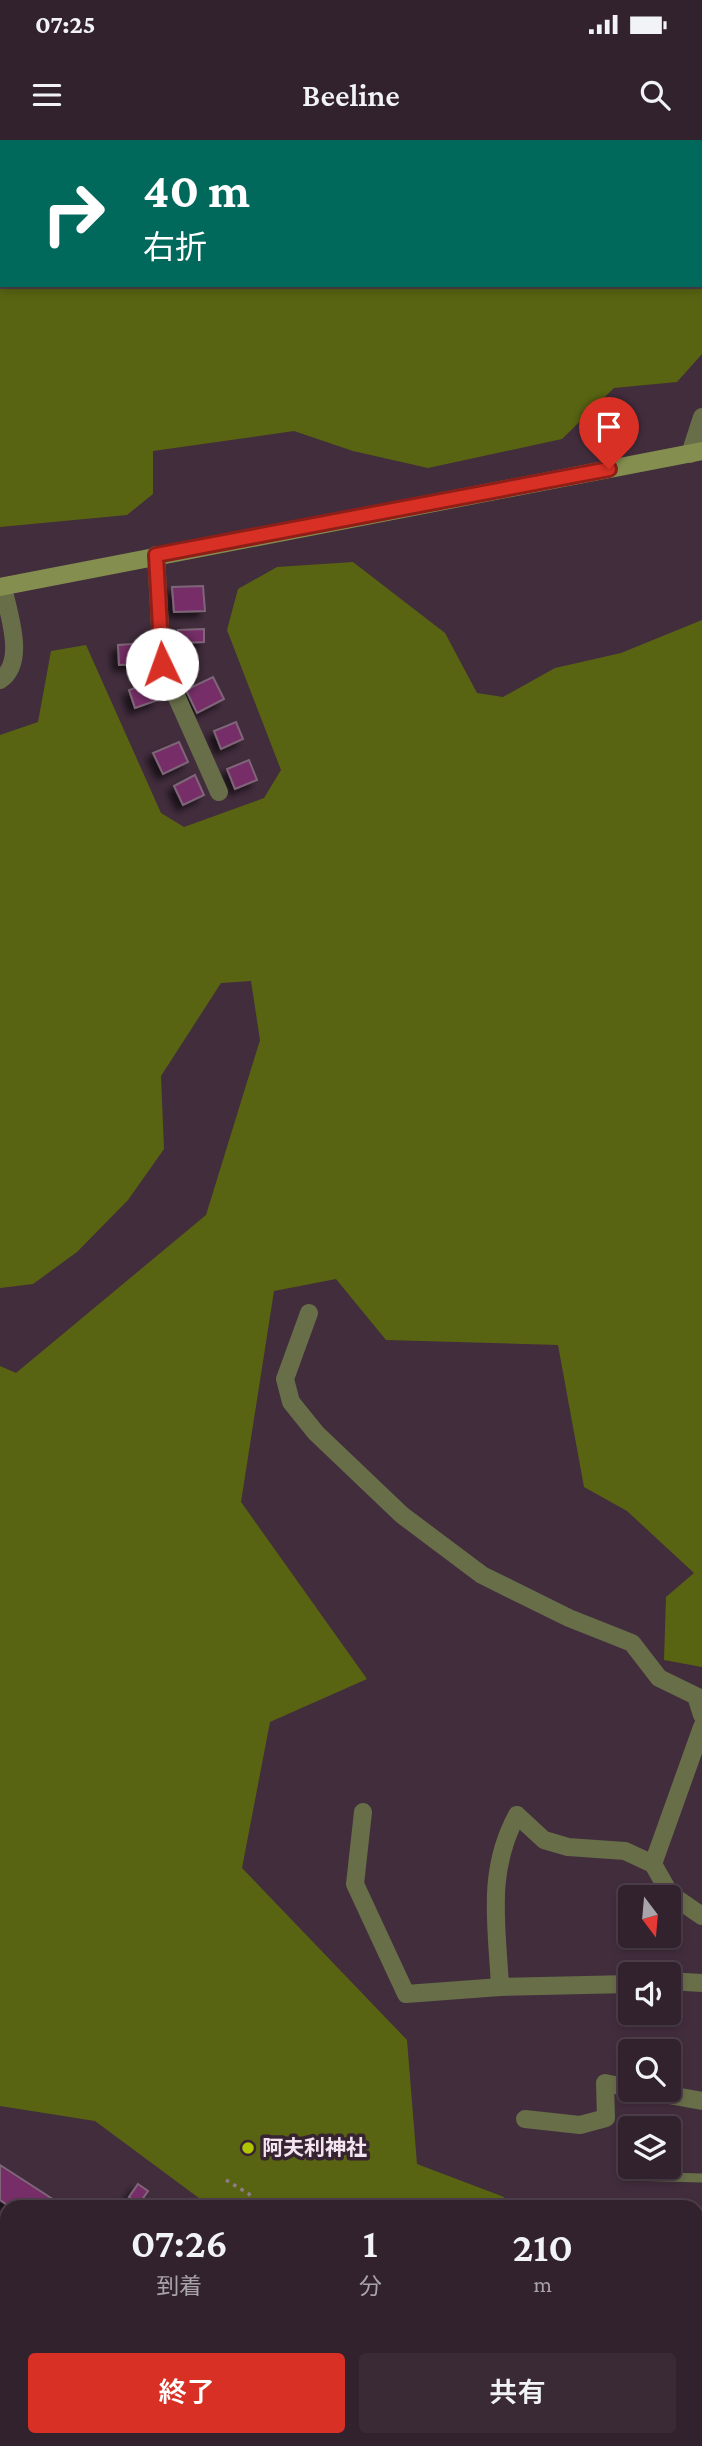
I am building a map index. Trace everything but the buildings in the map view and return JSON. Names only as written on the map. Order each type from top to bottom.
[{"type":"street","points":[[0,681],[8,675],[15,654],[2,587],[696,452],[702,416]]},
{"type":"street","points":[[156,555],[162,664],[219,793]]},
{"type":"street","points":[[309,1313],[285,1379],[291,1402],[316,1433],[401,1515],[482,1575],[569,1618],[632,1643],[659,1678],[695,1696],[702,1715]]},
{"type":"street","points":[[653,1864],[702,1727]]},
{"type":"street","points":[[363,1812],[355,1884],[406,1994],[500,1987],[618,1984]]},
{"type":"street","points":[[500,1987],[495,1879],[503,1842],[517,1815],[544,1840],[568,1847],[625,1851],[653,1864],[670,1894],[702,1916]]},
{"type":"street","points":[[681,1982],[702,1983]]},
{"type":"street","points":[[525,2119],[580,2125],[606,2118],[605,2083],[618,2086]]},
{"type":"street","points":[[681,2097],[702,2101]]},
{"type":"lane","points":[[681,2177],[702,2178]]},
{"type":"path","points":[[226,2180],[249,2194],[254,2200]]},
{"type":"green space","points":[[0,287],[702,287],[702,354],[677,382],[614,388],[562,439],[428,468],[353,451],[294,431],[153,451],[153,494],[127,515],[0,527]]},
{"type":"green space","points":[[353,562],[445,633],[477,693],[503,697],[555,668],[621,653],[702,620],[702,1667],[664,1660],[666,1597],[694,1573],[627,1511],[584,1487],[558,1345],[386,1340],[336,1279],[274,1291],[241,1502],[367,1679],[270,1722],[242,1868],[407,2040],[417,2164],[504,2197],[503,2200],[202,2200],[95,2121],[0,2106],[0,1366],[16,1373],[206,1215],[260,1040],[251,981],[221,983],[161,1076],[164,1149],[128,1200],[77,1252],[33,1284],[0,1288],[0,735],[38,722],[51,651],[86,645],[161,813],[184,827],[264,798],[281,770],[227,630],[238,589],[277,567]]},
{"type":"place","name":"阿夫利神社","points":[[248,2148]]},
{"type":"route","points":[[162,664],[156,555],[609,469]]}]
